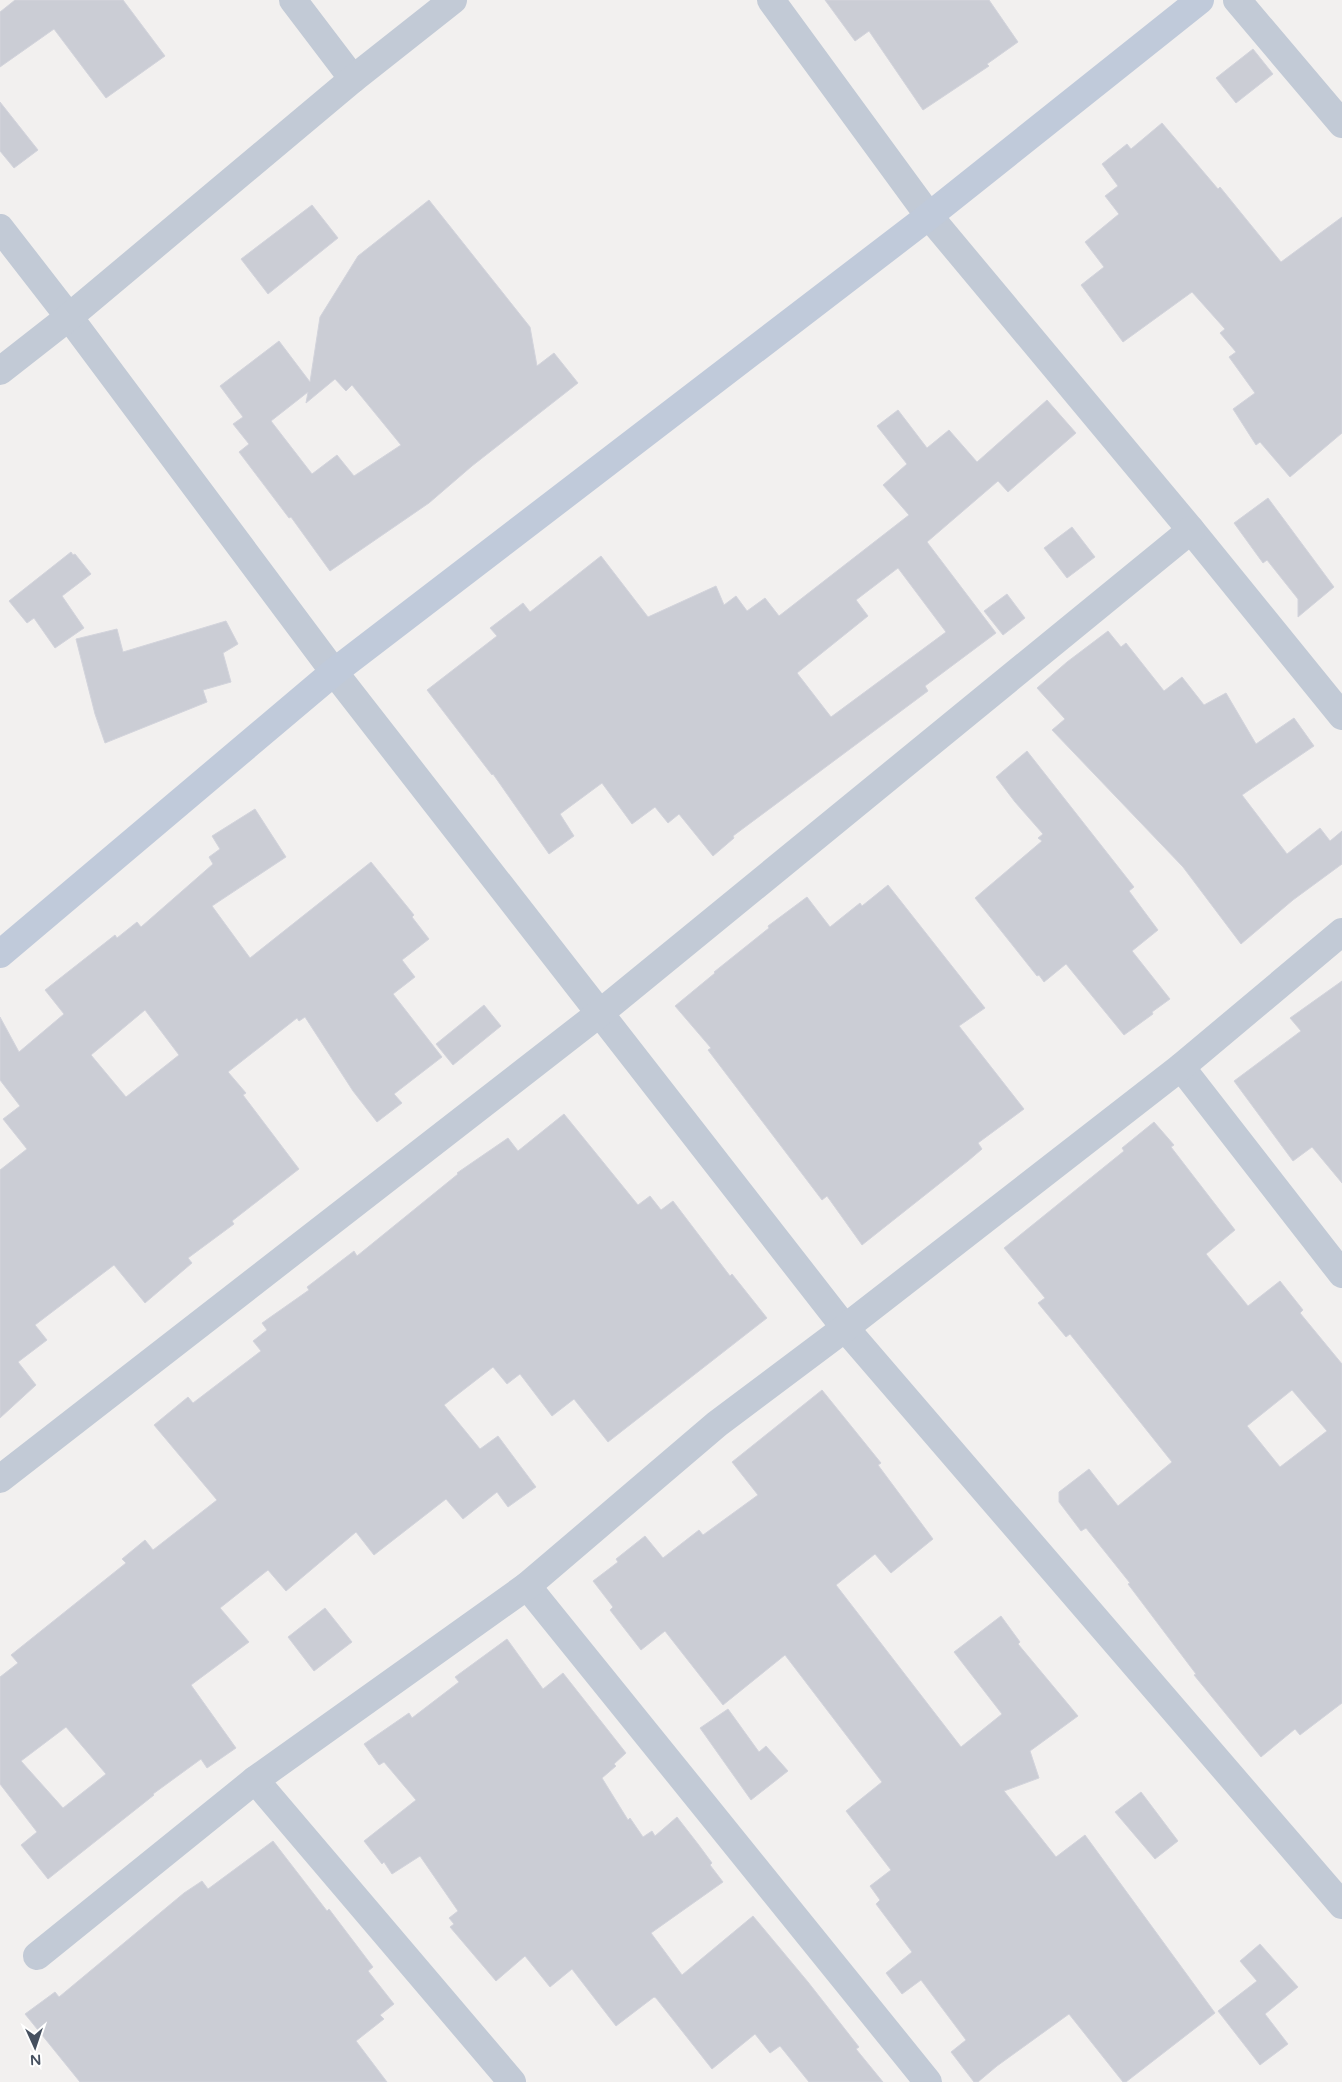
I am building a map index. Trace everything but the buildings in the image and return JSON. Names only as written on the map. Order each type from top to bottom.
[{"type":"street","points":[[293,0],[353,79]]},
{"type":"street","points":[[0,371],[69,317],[353,79],[453,0]]},
{"type":"street","points":[[771,0],[929,216],[1191,530],[1342,716]]},
{"type":"street","points":[[0,954],[334,672],[929,216],[1200,0]]},
{"type":"street","points":[[1237,0],[1342,124]]},
{"type":"street","points":[[0,228],[69,317],[334,672],[845,1328],[1342,1905]]},
{"type":"street","points":[[0,1479],[600,1013],[1191,530]]},
{"type":"street","points":[[37,1956],[255,1780],[527,1586],[717,1424],[845,1328],[1181,1067],[1342,932]]},
{"type":"street","points":[[1181,1067],[1342,1274]]},
{"type":"street","points":[[527,1586],[928,2082]]},
{"type":"street","points":[[255,1780],[512,2082]]}]
